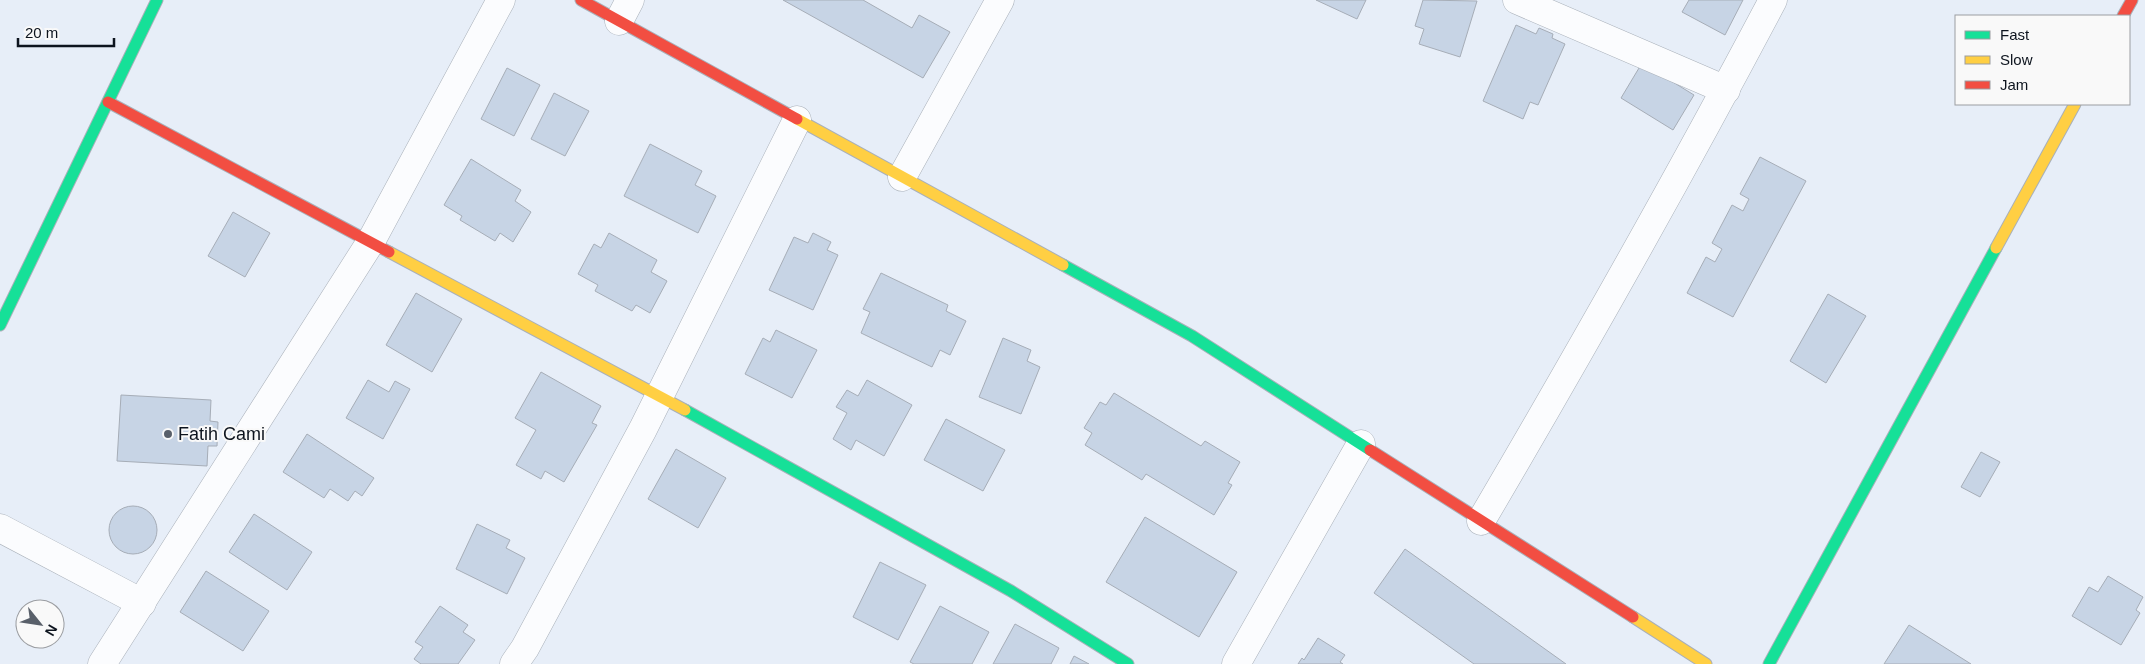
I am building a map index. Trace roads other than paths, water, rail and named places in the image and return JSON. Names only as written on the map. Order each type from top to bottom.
[{"type":"street","points":[[0,325],[157,0]]},
{"type":"street","points":[[102,664],[370,243],[501,0]]},
{"type":"street","points":[[581,0],[624,10],[798,120],[1192,336],[1706,664]]},
{"type":"street","points":[[902,177],[1000,0]]},
{"type":"street","points":[[1517,0],[1726,90]]},
{"type":"street","points":[[1482,520],[1587,340],[1726,90],[1773,0]]},
{"type":"street","points":[[2124,15],[2132,0]]},
{"type":"street","points":[[108,102],[660,396],[1012,591],[1128,664]]},
{"type":"street","points":[[1769,664],[2074,105]]},
{"type":"street","points":[[514,664],[525,648],[660,396],[798,120]]},
{"type":"street","points":[[1236,664],[1362,444]]},
{"type":"street","points":[[0,528],[142,603]]},
{"type":"place","name":"Fatih Cami","points":[[168,434]]}]
